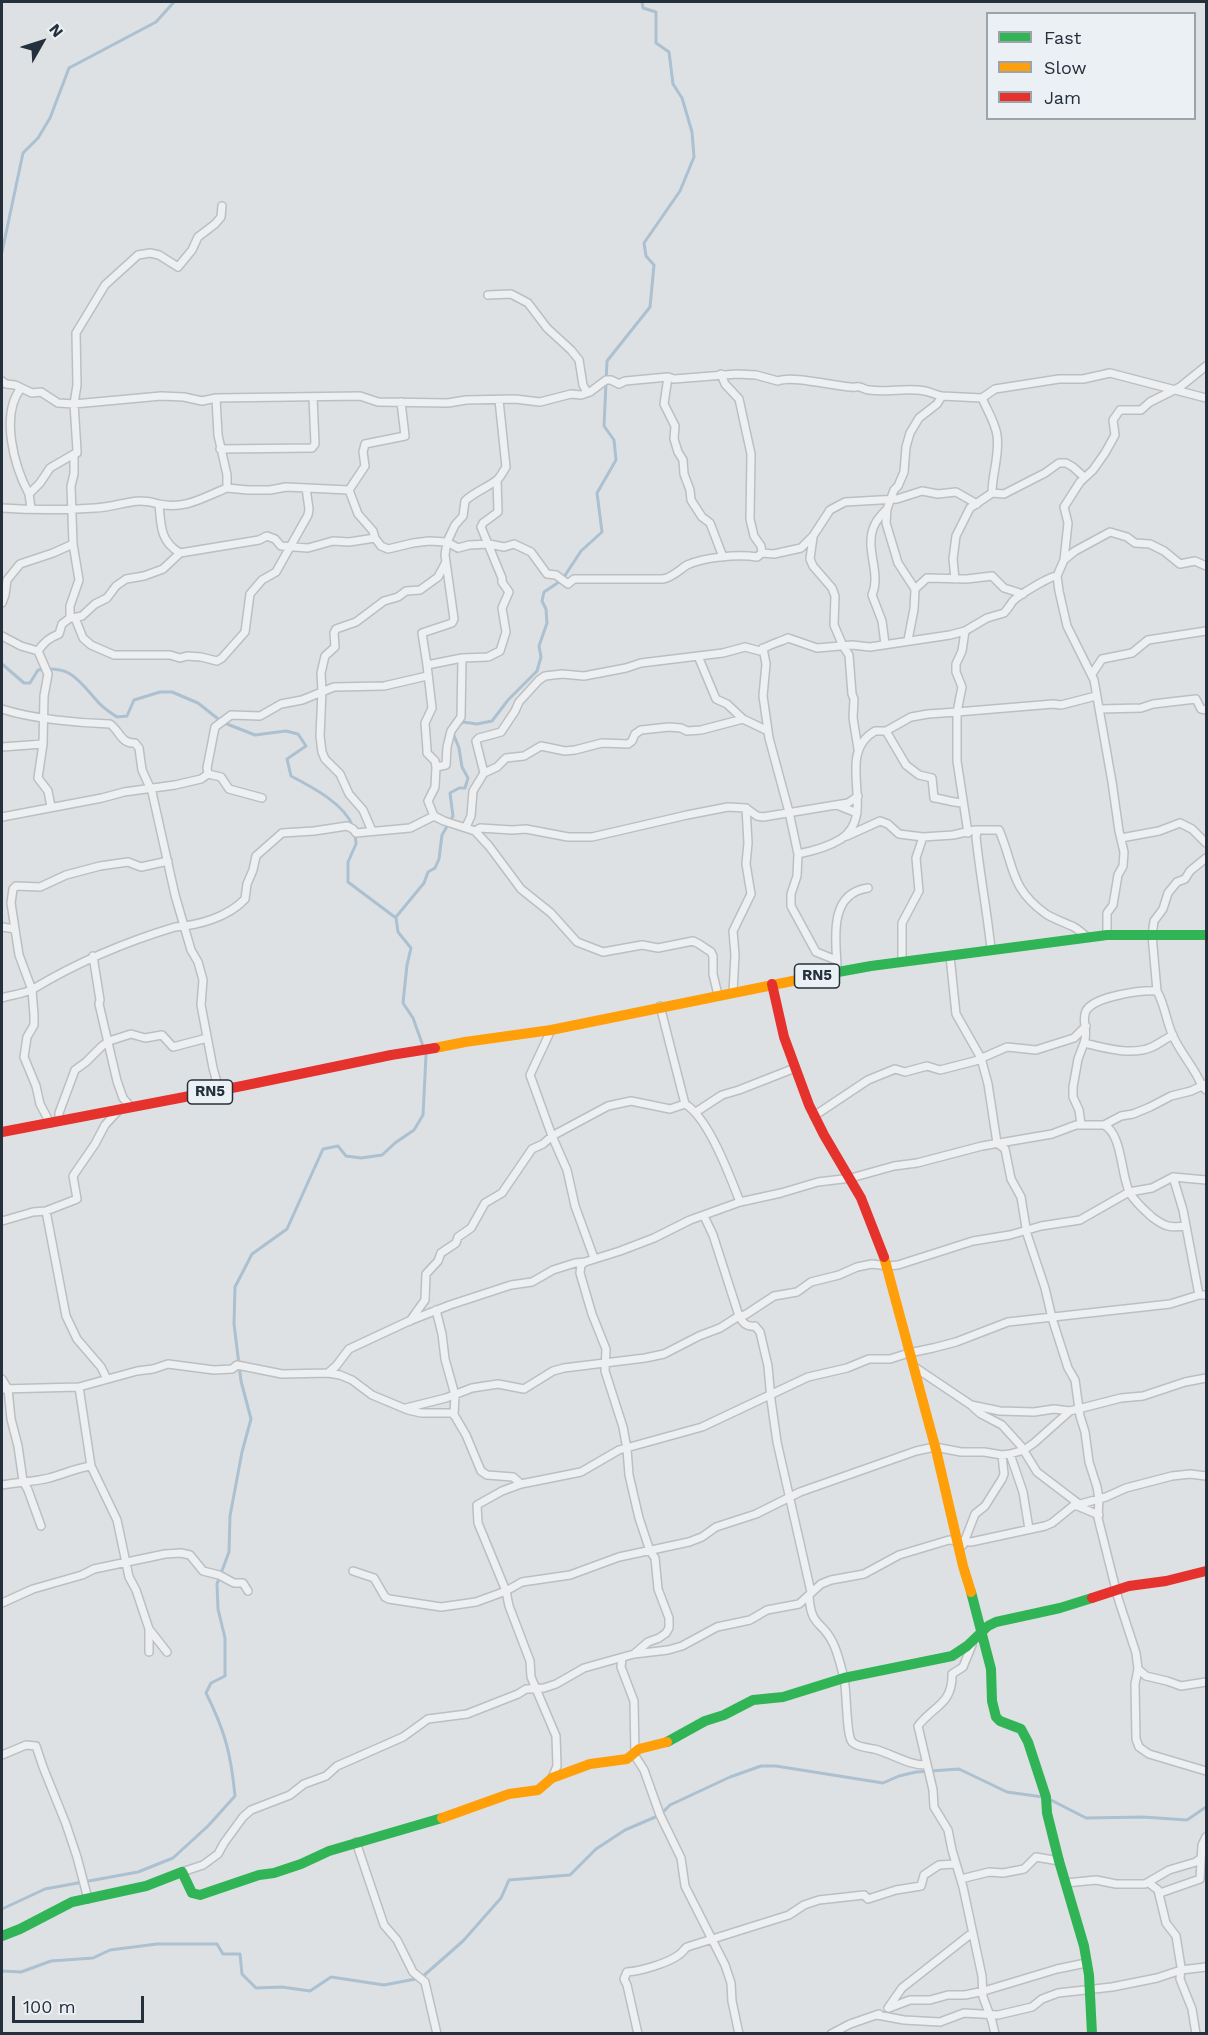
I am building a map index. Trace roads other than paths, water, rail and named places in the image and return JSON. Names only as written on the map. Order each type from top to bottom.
[{"type":"main road","name":"RN5","points":[[2,1132],[391,1055],[551,1030],[772,984],[902,962],[1107,935],[1206,935]]},
{"type":"main road","points":[[772,984],[784,1037],[814,1116],[851,1178],[888,1266],[935,1447],[956,1540],[982,1631],[996,1717],[1000,1721],[1020,1728],[1028,1742],[1046,1797],[1047,1813],[1059,1861],[1084,1946],[1090,1990],[1092,2034]]},
{"type":"main road","points":[[2,1936],[63,1906],[146,1886],[182,1872],[192,1893],[200,1895],[301,1864],[356,1842],[449,1816],[509,1794],[538,1790],[552,1779],[590,1764],[627,1759],[646,1747],[664,1743],[750,1701],[783,1697],[844,1678],[948,1658],[972,1644],[987,1626],[996,1622],[1060,1608],[1141,1584],[1166,1581],[1206,1571]]},
{"type":"street","points":[[29,494],[50,468],[77,453],[74,404],[78,377],[76,333],[105,285],[135,257],[143,253],[159,255],[178,267],[192,250],[198,237],[221,217],[222,206]]},
{"type":"street","points":[[488,295],[511,294],[528,303],[547,328],[579,360],[583,385],[587,392]]},
{"type":"street","points":[[1107,935],[1107,913],[1113,905],[1118,875],[1124,862],[1124,852],[1092,674],[1080,655],[1067,626],[1059,591],[1057,576],[1064,560],[1068,520],[1064,507],[1084,477],[1093,470],[1106,453],[1114,435],[1113,420],[1119,411],[1141,410],[1146,404],[1175,390],[1206,366]]},
{"type":"street","points":[[2,381],[32,393],[40,392],[58,402],[74,404],[161,396],[202,400],[360,396],[378,402],[448,403],[466,400],[520,399],[540,402],[550,398],[581,395],[598,387],[606,380],[619,384],[625,381],[668,377],[692,378],[721,374],[756,375],[778,381],[783,379],[812,381],[868,390],[892,392],[910,389],[927,391],[932,395],[982,398],[995,389],[1110,374],[1206,398]]},
{"type":"street","points":[[721,374],[725,384],[739,399],[751,454],[750,519],[762,554]]},
{"type":"street","points":[[668,377],[664,405],[675,426],[674,439],[683,460],[691,500],[702,517],[710,523],[723,557]]},
{"type":"street","points":[[21,388],[11,408],[11,431],[15,463],[29,494],[31,508]]},
{"type":"street","points":[[885,645],[882,621],[872,595],[876,580],[871,545],[874,525],[887,509],[904,472],[906,447],[910,433],[919,418],[937,404],[942,396]]},
{"type":"street","points":[[220,449],[312,448],[315,444],[313,397]]},
{"type":"street","points":[[216,398],[220,449],[227,475],[227,488]]},
{"type":"street","points":[[982,398],[997,434],[992,493]]},
{"type":"street","points":[[499,400],[506,466],[497,480],[483,487],[465,501],[463,516],[455,525],[447,543],[445,555],[454,618],[452,623],[422,633],[432,708],[425,723],[427,753],[435,761],[436,767],[435,787],[428,801],[434,816],[475,831],[521,889],[551,913],[577,942],[603,952],[642,945],[658,948],[696,942],[708,949],[713,956],[713,974],[718,995]]},
{"type":"street","points":[[350,490],[365,466],[363,452],[365,444],[405,436],[401,402]]},
{"type":"street","points":[[74,454],[74,474],[71,486],[73,544],[79,580],[70,606],[72,618],[83,638],[91,645],[114,655],[170,655],[180,658],[201,657],[217,661],[222,658],[245,632],[250,594],[262,580],[276,572],[308,515],[306,488]]},
{"type":"street","points":[[955,579],[953,559],[957,532],[966,513],[977,504],[992,493],[1004,494],[1062,462],[1084,477]]},
{"type":"street","points":[[427,665],[462,658],[493,656],[500,651],[505,638],[502,608],[509,592],[502,582],[481,527],[498,512],[497,480]]},
{"type":"street","points":[[2,508],[100,508],[143,500],[165,506],[195,503],[227,488],[270,490],[286,487],[350,490]]},
{"type":"street","points":[[350,490],[358,514],[373,531],[381,546],[388,549],[413,543],[447,543],[458,548],[489,544],[504,548],[514,544],[533,554],[547,574],[556,575],[568,584],[574,579],[666,579],[690,564],[723,557],[747,555],[757,557],[762,554],[797,551],[813,536],[828,512],[839,504],[861,500],[892,499],[922,491],[938,494],[956,492],[977,504]]},
{"type":"street","points":[[159,504],[165,539],[168,545],[180,554]]},
{"type":"street","points":[[887,509],[886,526],[898,562],[915,589],[908,640]]},
{"type":"street","points":[[1064,560],[1077,549],[1105,534],[1114,532],[1136,543],[1150,544],[1164,551],[1180,564],[1195,561],[1206,566]]},
{"type":"street","points":[[38,651],[50,638],[59,634],[62,624],[72,618],[82,616],[95,604],[107,598],[126,579],[144,576],[163,569],[180,554],[259,540],[267,536],[275,539],[281,546],[290,548],[308,548],[333,541],[349,542],[375,538]]},
{"type":"street","points":[[813,536],[810,559],[836,596],[834,625],[850,657],[858,748],[855,783],[858,796],[857,813],[852,828],[842,838]]},
{"type":"street","points":[[2,603],[7,580],[20,564],[73,544]]},
{"type":"street","points":[[372,831],[363,810],[349,794],[340,774],[323,755],[320,736],[323,659],[335,647],[335,630],[359,621],[384,601],[398,597],[406,591],[420,590],[438,577],[446,562]]},
{"type":"street","points":[[915,589],[927,578],[955,579],[992,576],[1004,588],[1023,594]]},
{"type":"street","points":[[484,773],[476,741],[479,738],[501,732],[519,702],[542,677],[562,674],[584,676],[641,663],[723,653],[745,647],[758,651],[788,638],[817,648],[870,647],[965,631],[987,618],[1004,613],[1011,603],[1023,594],[1050,576],[1057,576]]},
{"type":"street","points":[[965,631],[962,651],[955,668],[962,687],[957,712],[957,761],[968,833]]},
{"type":"street","points":[[1092,674],[1102,659],[1132,653],[1148,640],[1206,631]]},
{"type":"street","points":[[2,636],[21,646],[38,651]]},
{"type":"street","points":[[763,648],[766,664],[763,688],[768,731],[798,854],[797,876],[791,894],[792,909],[816,952],[836,960]]},
{"type":"street","points":[[38,651],[48,674],[44,696],[43,744],[38,777],[48,791],[51,807]]},
{"type":"street","points":[[698,656],[716,699],[727,704],[743,719],[768,731]]},
{"type":"street","points":[[436,767],[445,766],[451,731],[461,717],[462,658]]},
{"type":"street","points":[[208,774],[213,732],[225,718],[236,715],[262,715],[282,704],[302,700],[334,687],[384,686],[427,676]]},
{"type":"street","points":[[858,748],[872,732],[886,731],[911,717],[1061,705],[1096,696]]},
{"type":"street","points":[[1100,709],[1141,708],[1153,704],[1196,699],[1201,709],[1206,710]]},
{"type":"street","points":[[2,709],[87,724],[111,724],[124,740],[139,746],[142,770],[152,792],[175,895],[191,950],[198,962],[203,980],[201,1005],[219,1090]]},
{"type":"street","points":[[466,827],[471,816],[472,795],[484,773],[497,767],[506,758],[524,756],[541,746],[566,751],[602,743],[628,744],[641,730],[669,727],[687,731],[701,730],[743,719]]},
{"type":"street","points":[[886,731],[906,765],[919,775],[932,778],[934,798],[963,803]]},
{"type":"street","points":[[2,747],[43,744]]},
{"type":"street","points":[[2,817],[201,779],[208,774],[221,777],[229,789],[262,798]]},
{"type":"street","points":[[475,831],[482,828],[526,829],[568,837],[592,837],[711,810],[739,806],[747,808],[759,817],[848,803],[858,796]]},
{"type":"street","points":[[837,805],[857,813]]},
{"type":"street","points":[[733,992],[735,955],[733,931],[751,894],[746,864],[747,808]]},
{"type":"street","points":[[2,998],[32,990],[93,957],[140,938],[229,914],[244,901],[257,854],[282,833],[347,826],[356,833],[410,828],[434,816]]},
{"type":"street","points":[[798,854],[817,850],[880,821],[888,824],[899,834],[923,837],[999,830],[1014,877],[1021,888],[1046,913],[1074,927],[1089,938]]},
{"type":"street","points":[[1121,838],[1159,831],[1180,823],[1206,843]]},
{"type":"street","points":[[977,832],[979,864],[992,949]]},
{"type":"street","points":[[902,962],[902,923],[919,891],[916,858],[923,837]]},
{"type":"street","points":[[328,1373],[349,1349],[436,1310],[511,1285],[532,1282],[553,1270],[585,1262],[654,1238],[690,1220],[740,1202],[818,1182],[851,1178],[998,1143],[1052,1134],[1081,1124],[1104,1125],[1171,1096],[1205,1087],[1173,1035],[1166,1019],[1164,1004],[1157,991],[1152,935],[1154,921],[1163,909],[1170,890],[1206,858]]},
{"type":"street","points":[[168,861],[141,867],[128,862],[100,866],[66,875],[40,887],[14,887],[11,903],[20,961],[32,990],[35,1021],[27,1037],[24,1057],[36,1086],[40,1104],[54,1122],[75,1070],[109,1041],[131,1034],[145,1038],[162,1035],[174,1047],[207,1038]]},
{"type":"street","points":[[837,973],[837,920],[840,906],[854,891],[868,888]]},
{"type":"street","points":[[2,927],[15,929]]},
{"type":"street","points":[[950,956],[956,1014],[981,1058],[998,1143],[1005,1149],[1011,1179],[1021,1197],[1026,1229],[1046,1288],[1052,1318],[1068,1368],[1075,1380],[1089,1462],[1096,1480],[1099,1515],[1125,1620],[1133,1642],[1138,1670],[1135,1684],[1134,1726],[1139,1747],[1160,1758],[1206,1771]]},
{"type":"street","points":[[93,957],[99,1004],[122,1095],[130,1106]]},
{"type":"street","points":[[1081,1124],[1079,1110],[1073,1097],[1073,1087],[1078,1059],[1087,1035],[1086,1011],[1092,1005],[1108,999],[1137,991],[1157,991]]},
{"type":"street","points":[[660,1006],[685,1104],[696,1112],[723,1161],[740,1202]]},
{"type":"street","points":[[814,1116],[868,1080],[895,1069],[905,1072],[927,1066],[940,1070],[981,1058],[1007,1047],[1036,1050],[1077,1036],[1086,1026]]},
{"type":"street","points":[[551,1030],[530,1075],[567,1170],[575,1206],[594,1258]]},
{"type":"street","points":[[1084,1042],[1123,1050],[1135,1050],[1154,1046],[1173,1035]]},
{"type":"street","points":[[696,1112],[722,1095],[795,1068]]},
{"type":"street","points":[[409,1322],[425,1300],[425,1276],[438,1261],[441,1253],[456,1243],[458,1237],[471,1228],[485,1203],[500,1195],[530,1152],[552,1136],[611,1104],[640,1101],[670,1108],[685,1104]]},
{"type":"street","points":[[2,1221],[28,1213],[46,1211],[77,1199],[73,1176],[105,1125],[119,1109]]},
{"type":"street","points":[[1104,1125],[1111,1130],[1119,1150],[1129,1192],[1161,1223],[1172,1228],[1186,1226]]},
{"type":"street","points":[[1173,1177],[1178,1190],[1201,1294]]},
{"type":"street","points":[[406,1408],[472,1388],[498,1384],[524,1389],[553,1371],[664,1354],[745,1315],[774,1296],[797,1292],[811,1282],[857,1267],[907,1263],[973,1241],[1080,1220],[1129,1192],[1152,1188],[1173,1177],[1206,1180]]},
{"type":"street","points":[[46,1211],[66,1316],[77,1339],[101,1367],[107,1379]]},
{"type":"street","points":[[704,1216],[713,1235],[739,1316],[744,1324],[750,1327],[755,1326],[760,1332],[769,1371],[777,1442],[810,1594],[810,1612]]},
{"type":"street","points":[[585,1262],[580,1268],[580,1273],[592,1314],[606,1349],[605,1363],[608,1382],[623,1427],[629,1475],[639,1518],[650,1551],[655,1558],[658,1590],[669,1618],[669,1628],[659,1638],[648,1642],[634,1654]]},
{"type":"street","points":[[552,1779],[557,1766],[556,1736],[531,1677],[530,1661],[506,1591],[478,1523],[477,1505],[502,1491],[521,1484],[577,1473],[606,1456],[695,1430],[812,1376],[847,1368],[869,1359],[890,1359],[956,1342],[1008,1322],[1170,1304],[1201,1294],[1206,1289]]},
{"type":"street","points":[[436,1310],[445,1359],[455,1395],[454,1415],[466,1435],[481,1471],[487,1475],[513,1477],[521,1484]]},
{"type":"street","points":[[5,1389],[79,1387],[170,1364],[214,1370],[232,1369],[237,1365],[282,1374],[328,1373],[346,1377],[372,1395],[406,1408],[421,1413],[446,1412],[454,1415]]},
{"type":"street","points":[[913,1366],[981,1414],[1002,1425],[1024,1450],[1037,1472],[1077,1504],[1099,1515]]},
{"type":"street","points":[[353,1571],[374,1578],[386,1598],[441,1607],[476,1602],[506,1591],[522,1581],[570,1575],[619,1557],[696,1539],[716,1527],[756,1514],[789,1497],[905,1454],[935,1447],[961,1452],[1010,1454],[1024,1450],[1070,1411],[1121,1398],[1143,1396],[1185,1382],[1206,1378]]},
{"type":"street","points":[[2,1379],[18,1446],[23,1481],[41,1526]]},
{"type":"street","points":[[79,1387],[91,1466],[117,1520],[125,1562],[149,1629],[167,1652]]},
{"type":"street","points":[[971,1405],[1000,1411],[1034,1412],[1054,1409],[1070,1411]]},
{"type":"street","points":[[1010,1454],[1023,1492],[1029,1529]]},
{"type":"street","points":[[956,1540],[969,1530],[975,1514],[985,1506],[1002,1479],[1004,1474],[1002,1455]]},
{"type":"street","points":[[2,1485],[50,1478],[77,1467],[91,1466]]},
{"type":"street","points":[[182,1872],[203,1865],[216,1856],[243,1816],[251,1810],[290,1795],[304,1784],[326,1776],[337,1766],[403,1737],[428,1719],[468,1714],[526,1689],[537,1689],[556,1684],[584,1668],[634,1654],[682,1646],[717,1627],[746,1622],[767,1610],[799,1604],[827,1581],[864,1574],[899,1555],[956,1540],[975,1541],[1052,1523],[1077,1504],[1172,1476],[1190,1474],[1206,1476]]},
{"type":"street","points":[[2,1603],[33,1588],[82,1575],[94,1569],[165,1554],[184,1554],[192,1557],[203,1571],[224,1577],[234,1583],[243,1583],[248,1591]]},
{"type":"street","points":[[799,1604],[810,1612],[834,1644],[844,1678],[849,1734],[852,1742],[885,1751],[917,1764],[927,1765]]},
{"type":"street","points":[[149,1629],[149,1652]]},
{"type":"street","points":[[972,1644],[962,1668],[952,1674],[952,1684],[945,1701],[919,1724],[934,1807],[948,1830],[955,1864],[961,1879],[984,1991],[983,1997],[995,2034]]},
{"type":"street","points":[[622,1658],[621,1667],[633,1701],[635,1753],[648,1779],[660,1815],[681,1858],[685,1886],[729,1978],[739,2034]]},
{"type":"street","points":[[1138,1670],[1146,1676],[1181,1686],[1206,1682]]},
{"type":"street","points":[[2,1755],[26,1745],[36,1746],[70,1835],[88,1899]]},
{"type":"street","points":[[1160,1893],[1199,1880],[1202,1845],[1206,1837]]},
{"type":"street","points":[[356,1842],[384,1925],[397,1940],[413,1972],[425,1982],[437,2034]]},
{"type":"street","points":[[961,1879],[989,1872],[1003,1873],[1024,1869],[1036,1857],[1059,1861]]},
{"type":"street","points":[[1066,1883],[1096,1880],[1116,1884],[1149,1883],[1169,1870],[1196,1862],[1201,1858]]},
{"type":"street","points":[[638,2034],[624,1979],[626,1973],[662,1963],[681,1954],[684,1948],[789,1916],[804,1905],[819,1900],[864,1894],[868,1899],[873,1899],[921,1886],[925,1874],[939,1865],[955,1864]]},
{"type":"street","points":[[1149,1883],[1160,1893],[1166,1923],[1176,1936],[1181,1970],[1180,1979],[1192,2009],[1196,2034]]},
{"type":"street","points":[[889,2008],[902,1988],[972,1933]]},
{"type":"street","points":[[831,2034],[910,2000],[930,2000],[948,1995],[965,1995],[1086,1963]]},
{"type":"street","points":[[877,2015],[940,2022],[964,2013],[998,2015],[1032,2007],[1044,1998],[1058,1993],[1090,1990],[1156,1978],[1181,1970],[1206,1967]]},
{"type":"waterway","points":[[2,252],[23,153],[38,138],[50,118],[69,68],[156,22],[174,2]]},
{"type":"waterway","points":[[459,725],[463,722],[477,724],[492,721],[508,700],[537,671],[541,657],[539,646],[547,623],[546,609],[542,601],[544,592],[562,580],[581,551],[602,532],[597,493],[616,460],[614,440],[604,426],[607,361],[650,307],[654,265],[646,256],[644,243],[680,191],[694,157],[692,132],[682,98],[673,84],[669,52],[656,43],[656,12],[643,8],[642,2]]},
{"type":"waterway","points":[[2,664],[24,683],[30,683],[38,670],[50,669],[67,672],[79,681],[102,706],[117,717],[127,716],[134,700],[160,692],[172,692],[198,703],[222,722],[255,735],[286,731],[298,734],[306,746],[287,759],[291,776],[318,791],[335,804],[343,811],[353,827]]},
{"type":"waterway","points":[[396,917],[424,883],[428,872],[435,868],[439,859],[442,835],[453,816],[450,793],[459,788],[465,788],[468,778],[462,767],[459,748],[453,733]]},
{"type":"waterway","points":[[355,833],[356,844],[348,862],[348,882],[396,918],[398,932],[411,948],[403,1003],[413,1018],[423,1046]]},
{"type":"waterway","points":[[2,1909],[45,1889],[138,1872],[173,1858],[208,1826],[235,1796],[226,1743],[206,1693],[211,1683],[225,1676],[225,1638],[218,1609],[217,1584],[229,1552],[230,1516],[242,1452],[251,1419],[241,1381],[234,1324],[235,1287],[252,1254],[287,1229],[323,1149],[338,1146],[346,1156],[361,1158],[382,1155],[414,1130],[423,1115],[426,1055]]},
{"type":"waterway","points":[[2,1971],[21,1972],[51,1961],[93,1958],[110,1950],[157,1944],[217,1944],[223,1954],[240,1954],[242,1974],[256,1988],[282,1987],[310,1991],[331,1977],[384,1985],[421,1978],[463,1941],[501,1898],[509,1880],[570,1875],[596,1849],[625,1830],[660,1815],[670,1805],[730,1777],[761,1766],[776,1766],[883,1783],[916,1772],[959,1769],[1007,1792],[1043,1797]]},
{"type":"waterway","points":[[1049,1799],[1086,1818],[1143,1817],[1187,1820],[1206,1807]]}]
